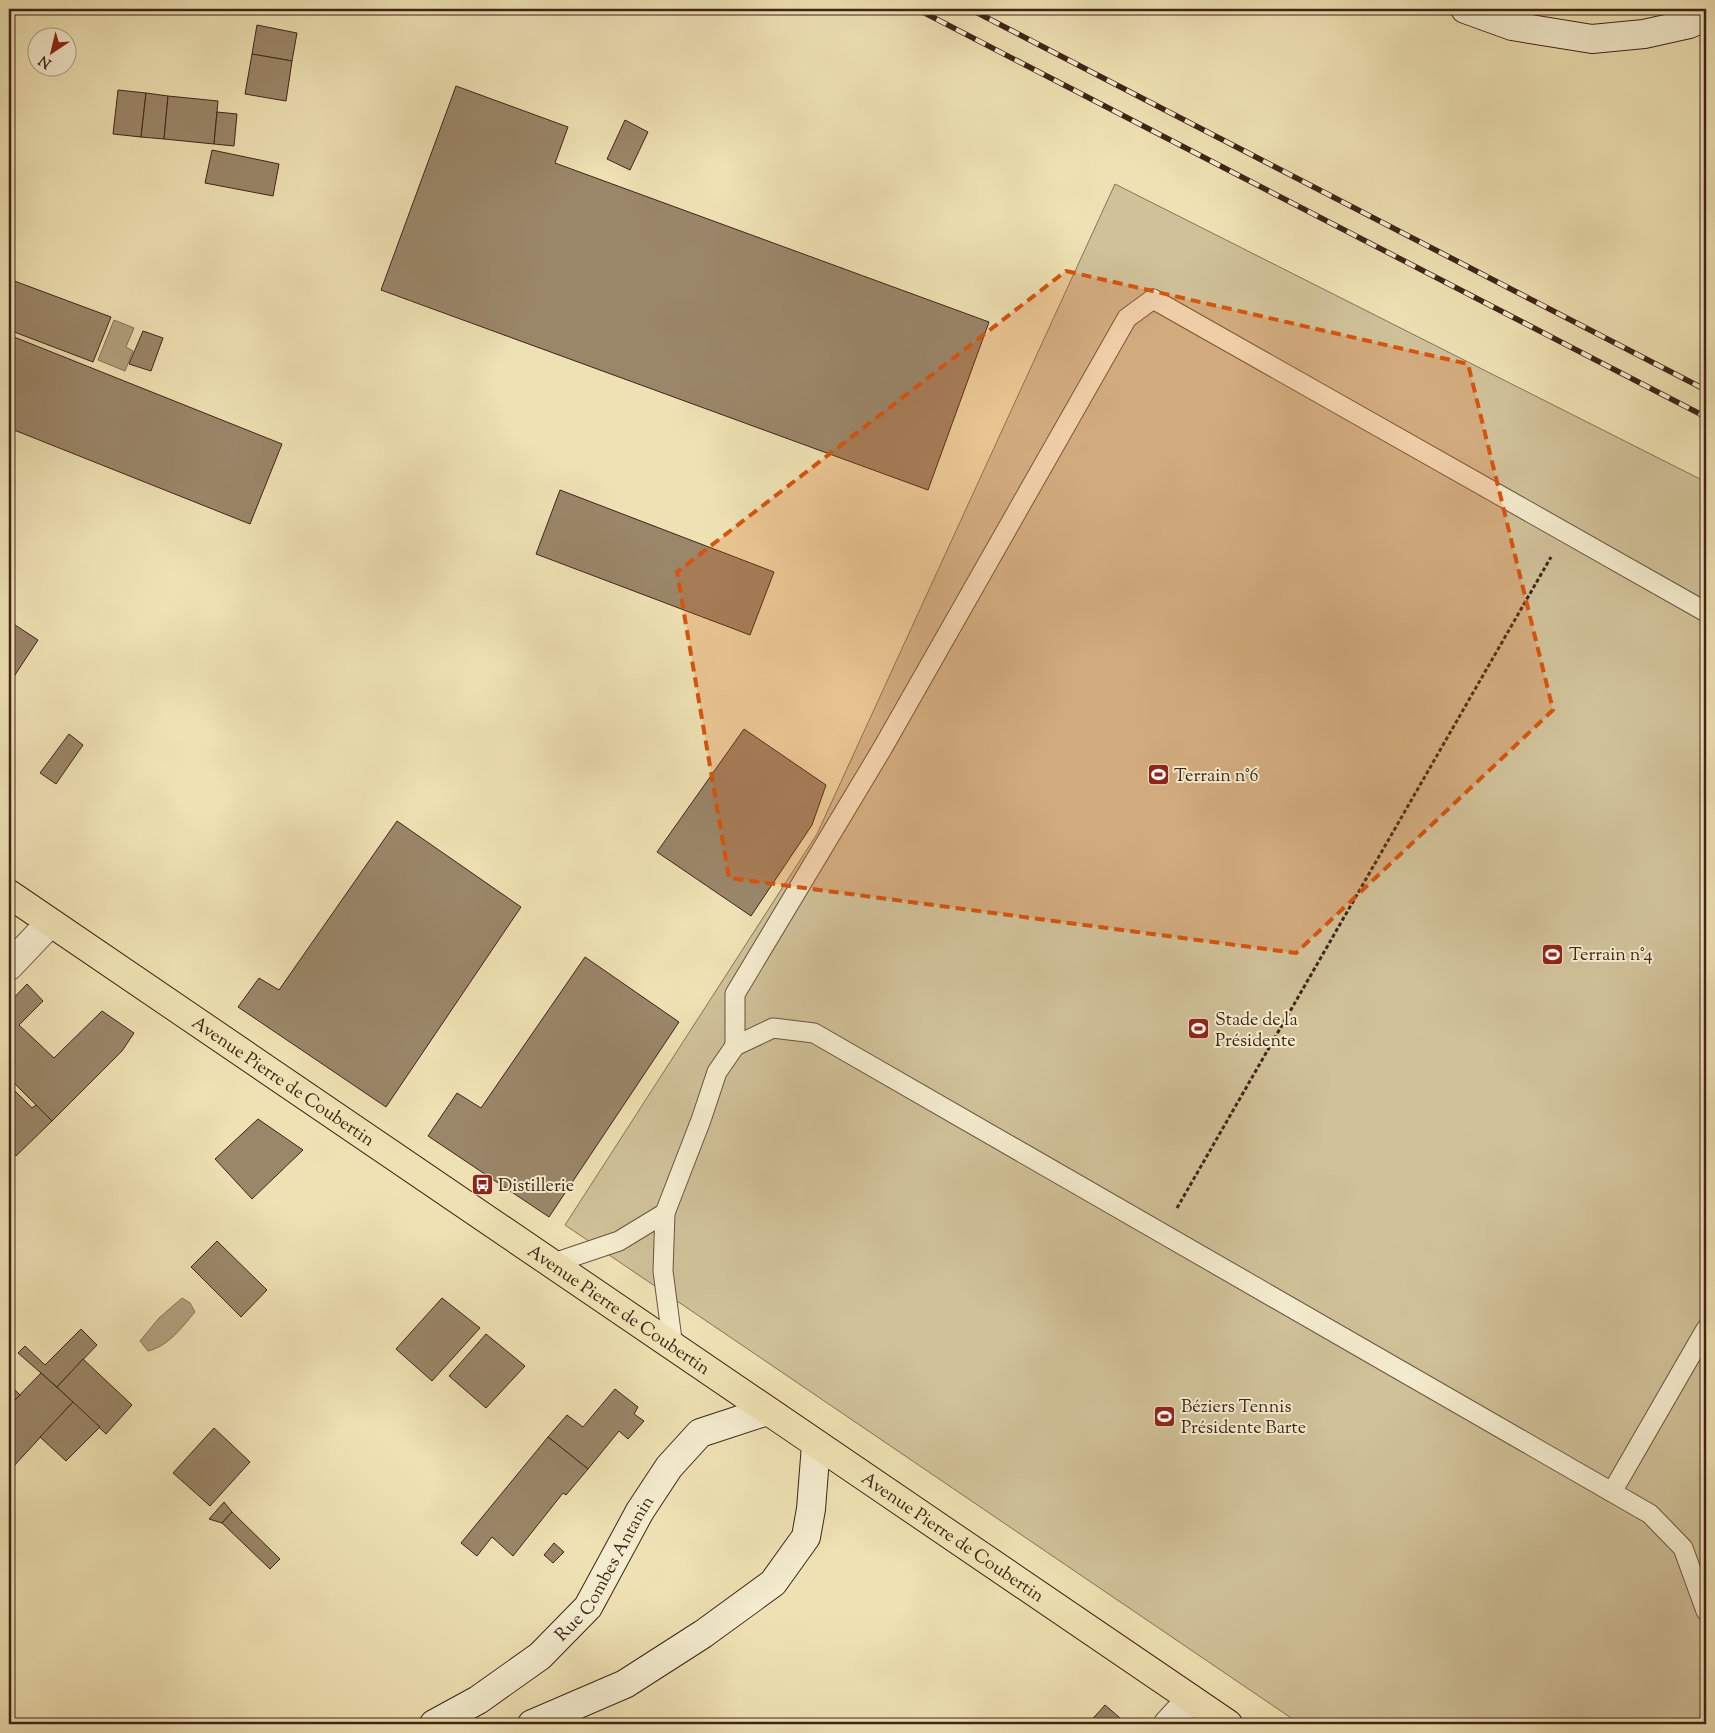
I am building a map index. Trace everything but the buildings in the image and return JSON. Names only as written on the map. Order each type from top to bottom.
[{"type":"main road","points":[[1465,9],[1512,26],[1592,39],[1644,34],[1689,24],[1706,17]]},
{"type":"main road","name":"Avenue Pierre de Coubertin","points":[[9,894],[1228,1724]]},
{"type":"main road","points":[[9,966],[50,923]]},
{"type":"main road","name":"Rue Combes Antanin","points":[[434,1724],[478,1700],[540,1656],[588,1607],[640,1511],[669,1467],[700,1433],[767,1411]]},
{"type":"main road","points":[[532,1724],[625,1684],[703,1634],[773,1583],[806,1537],[811,1509],[816,1445]]},
{"type":"main road","points":[[1168,1724],[1191,1699]]},
{"type":"lane","points":[[735,1046],[735,994],[882,749],[1127,318],[1153,300],[1706,612]]},
{"type":"lane","points":[[673,1347],[664,1271],[665,1213],[701,1120],[717,1072],[735,1046],[773,1028],[814,1033],[1650,1514],[1683,1548],[1706,1611]]},
{"type":"lane","points":[[551,1264],[619,1241],[665,1213]]},
{"type":"lane","points":[[1612,1492],[1706,1329]]},
{"type":"path","points":[[1163,1234],[1565,532]]},
{"type":"highlighted area","points":[[1066,271],[1468,364],[1553,710],[1296,953],[729,878],[677,572]]},
{"type":"shaded area","name":"Stade de la Présidente","points":[[1115,184],[1706,482],[1706,1724],[1300,1724],[565,1225],[817,834]]},
{"type":"shaded area","points":[[114,320],[134,328],[126,347],[133,351],[125,371],[98,360]]},
{"type":"shaded area","points":[[182,1298],[190,1303],[195,1312],[169,1340],[156,1349],[148,1351],[140,1341],[159,1318]]},
{"type":"railway","points":[[917,9],[1706,417]]},
{"type":"railway","points":[[970,9],[1706,390]]},
{"type":"place","name":"Terrain n°6","points":[[1158,775]]},
{"type":"place","name":"Terrain n°4","points":[[1553,954]]},
{"type":"place","name":"Stade de la Présidente","points":[[1199,1029]]},
{"type":"place","name":"Distillerie","points":[[482,1185]]},
{"type":"place","name":"Béziers Tennis Présidente Barte","points":[[1165,1416]]}]
